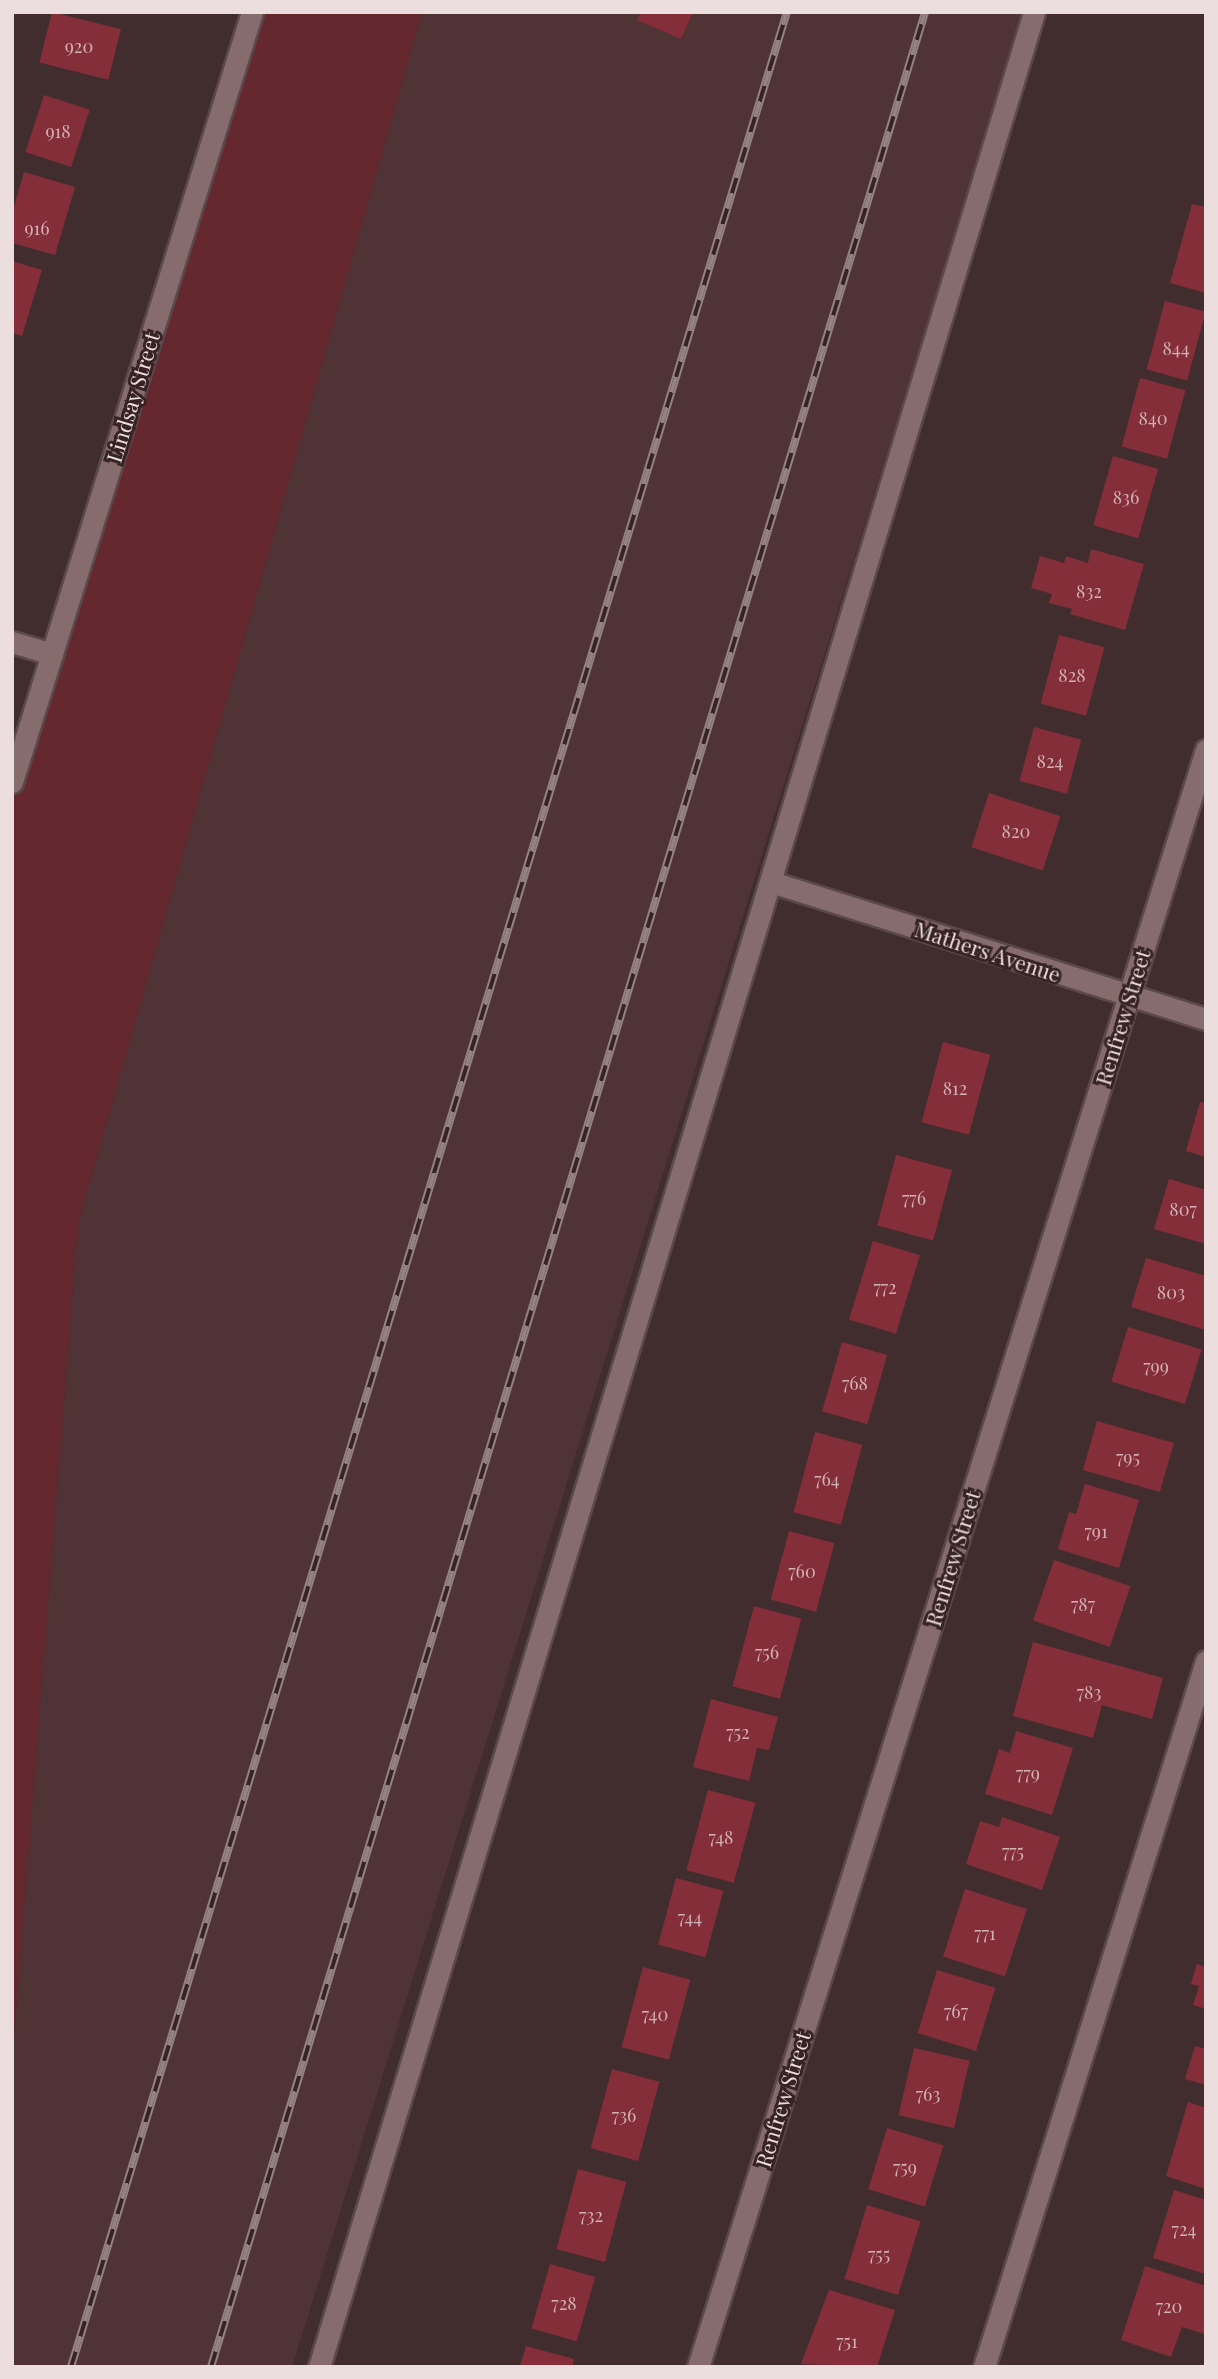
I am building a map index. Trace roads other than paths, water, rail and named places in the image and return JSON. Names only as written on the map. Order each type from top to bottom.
[{"type":"street","name":"Lindsay Street","points":[[12,782],[252,12]]},
{"type":"street","points":[[319,2367],[1034,12]]},
{"type":"street","points":[[12,642],[52,654]]},
{"type":"street","name":"Renfrew Street","points":[[698,2367],[1206,750]]},
{"type":"street","name":"Mathers Avenue","points":[[771,882],[1206,1020]]},
{"type":"street","points":[[984,2367],[1206,1661]]},
{"type":"railway","points":[[71,2367],[787,12]]},
{"type":"railway","points":[[211,2367],[925,12]]}]
